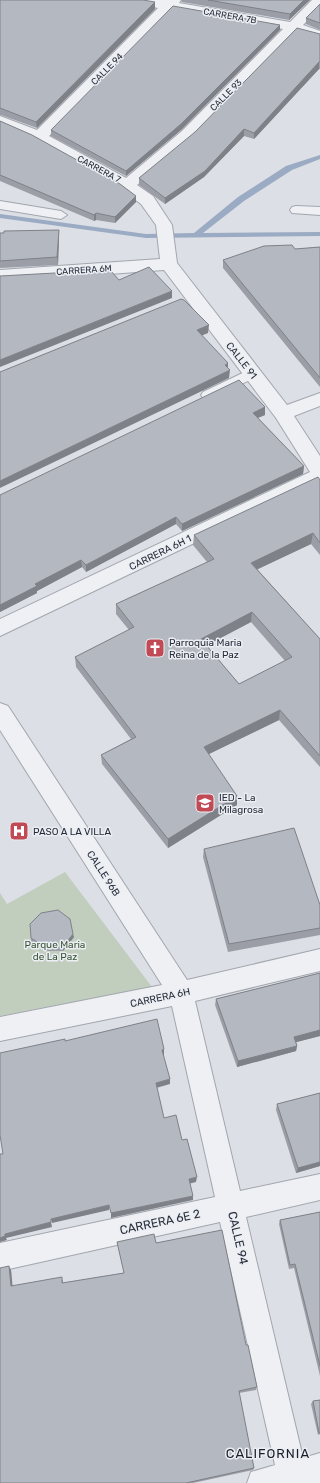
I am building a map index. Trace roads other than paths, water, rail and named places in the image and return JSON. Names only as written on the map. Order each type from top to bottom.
[{"type":"street","name":"CARRERA 7B","points":[[139,0],[172,2],[294,27],[320,36]]},
{"type":"street","name":"CALLE 93","points":[[127,185],[188,134],[320,0]]},
{"type":"street","name":"CALLE 94","points":[[39,137],[172,2]]},
{"type":"street","name":"CARRERA 7","points":[[0,121],[39,137],[127,185],[147,200],[164,225],[167,256]]},
{"type":"street","name":"CARRERA 6M","points":[[0,276],[167,256]]},
{"type":"street","name":"CALLE 91","points":[[167,256],[188,297],[253,373],[283,413],[320,472]]},
{"type":"street","points":[[283,413],[320,400]]},
{"type":"street","name":"CARRERA 6H 1","points":[[0,628],[320,475]]},
{"type":"street","name":"CALLE 96B","points":[[0,712],[181,993]]},
{"type":"street","name":"CARRERA 6H","points":[[0,1029],[181,993],[320,960]]},
{"type":"street","name":"CALLE 94","points":[[181,993],[231,1206],[302,1476]]},
{"type":"street","name":"CARRERA 6E 2","points":[[0,1257],[320,1187]]},
{"type":"street","points":[[262,1483],[302,1476]]},
{"type":"lane","points":[[0,205],[62,215]]},
{"type":"lane","points":[[296,210],[320,211]]},
{"type":"lane","points":[[193,402],[253,373]]},
{"type":"waterway","points":[[196,235],[241,199],[289,168],[320,157]]},
{"type":"waterway","points":[[0,216],[146,236],[320,234]]},
{"type":"place","name":"Parroquia Maria Reina de la Paz","points":[[155,648]]},
{"type":"place","name":"IED - La Milagrosa","points":[[205,803]]},
{"type":"place","name":"PASO A LA VILLA","points":[[19,831]]},
{"type":"district","name":"CALIFORNIA","points":[[268,1453]]},
{"type":"park label","name":"Parque Maria de La Paz","points":[[55,950]]}]
